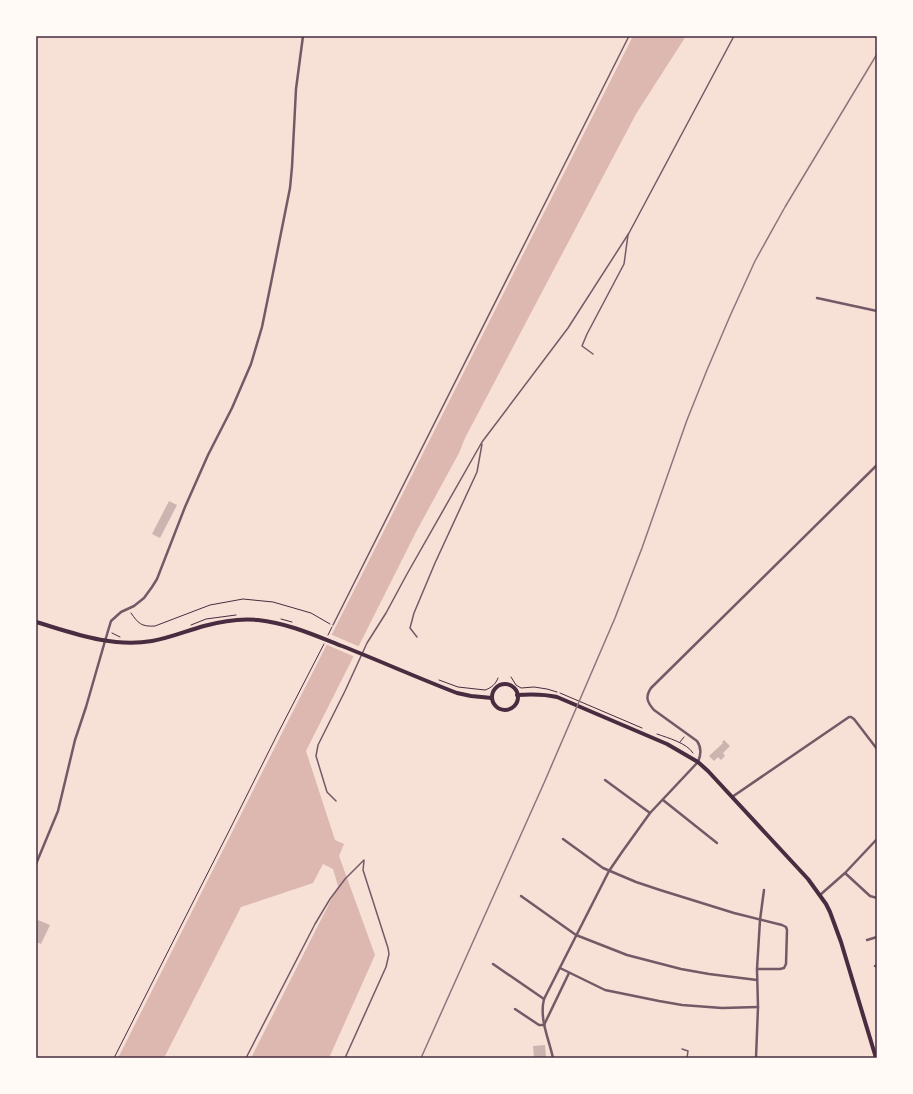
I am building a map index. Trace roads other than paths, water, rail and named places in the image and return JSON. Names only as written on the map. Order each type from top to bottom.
[{"type":"main road","points":[[36,622],[105,641],[127,643],[150,641],[172,636],[218,622],[244,619],[272,622],[290,626],[323,638],[457,693],[492,698]]},
{"type":"main road","points":[[505,684],[514,688],[517,695],[517,702],[515,705],[505,710],[495,705],[492,698],[494,690],[500,685],[505,684]]},
{"type":"main road","points":[[517,695],[544,694],[570,702],[667,744],[698,762],[708,771],[808,879],[830,912],[876,1058]]},
{"type":"street","points":[[36,864],[58,811],[75,740],[111,622],[121,612],[134,606],[144,598],[157,579],[185,507],[251,364],[263,320],[290,188],[296,89],[303,36]]},
{"type":"street","points":[[817,298],[877,311]]},
{"type":"street","points":[[553,1058],[544,1025],[542,1006],[544,999],[576,935],[610,871],[622,852],[650,813],[698,762],[701,753],[697,741],[649,705],[647,697],[648,693],[651,688],[877,465]]},
{"type":"street","points":[[732,797],[849,717],[854,719],[877,749]]},
{"type":"street","points":[[606,780],[650,813]]},
{"type":"street","points":[[663,800],[717,843]]},
{"type":"street","points":[[563,839],[602,868],[660,890],[734,913],[786,927],[786,964],[784,968],[757,969]]},
{"type":"street","points":[[820,895],[845,873],[877,839]]},
{"type":"street","points":[[845,873],[870,896],[877,898]]},
{"type":"street","points":[[756,1058],[758,1007],[757,969],[760,920],[764,890]]},
{"type":"street","points":[[521,896],[576,935],[627,954],[681,969],[757,980]]},
{"type":"street","points":[[867,940],[877,937]]},
{"type":"street","points":[[492,964],[544,999]]},
{"type":"street","points":[[560,968],[605,990],[659,1001],[682,1005],[722,1008],[758,1007]]},
{"type":"street","points":[[544,1025],[569,973]]},
{"type":"street","points":[[515,1008],[539,1025],[544,1025]]},
{"type":"lane","points":[[333,625],[629,36]]},
{"type":"lane","points":[[336,801],[327,792],[316,756],[318,745],[367,642],[386,613],[406,574],[482,442],[568,328],[629,233],[734,36]]},
{"type":"lane","points":[[593,354],[582,346],[624,264],[629,233]]},
{"type":"lane","points":[[417,637],[410,628],[414,613],[435,563],[477,472],[482,442]]},
{"type":"lane","points":[[246,1058],[315,924],[330,899],[345,879],[364,860],[363,870],[389,954],[386,967],[345,1058]]},
{"type":"lane","points":[[682,1049],[688,1051],[687,1058]]},
{"type":"railway","points":[[421,1058],[544,783],[615,618],[642,548],[687,420],[730,316],[755,261],[785,207],[877,54]]}]
